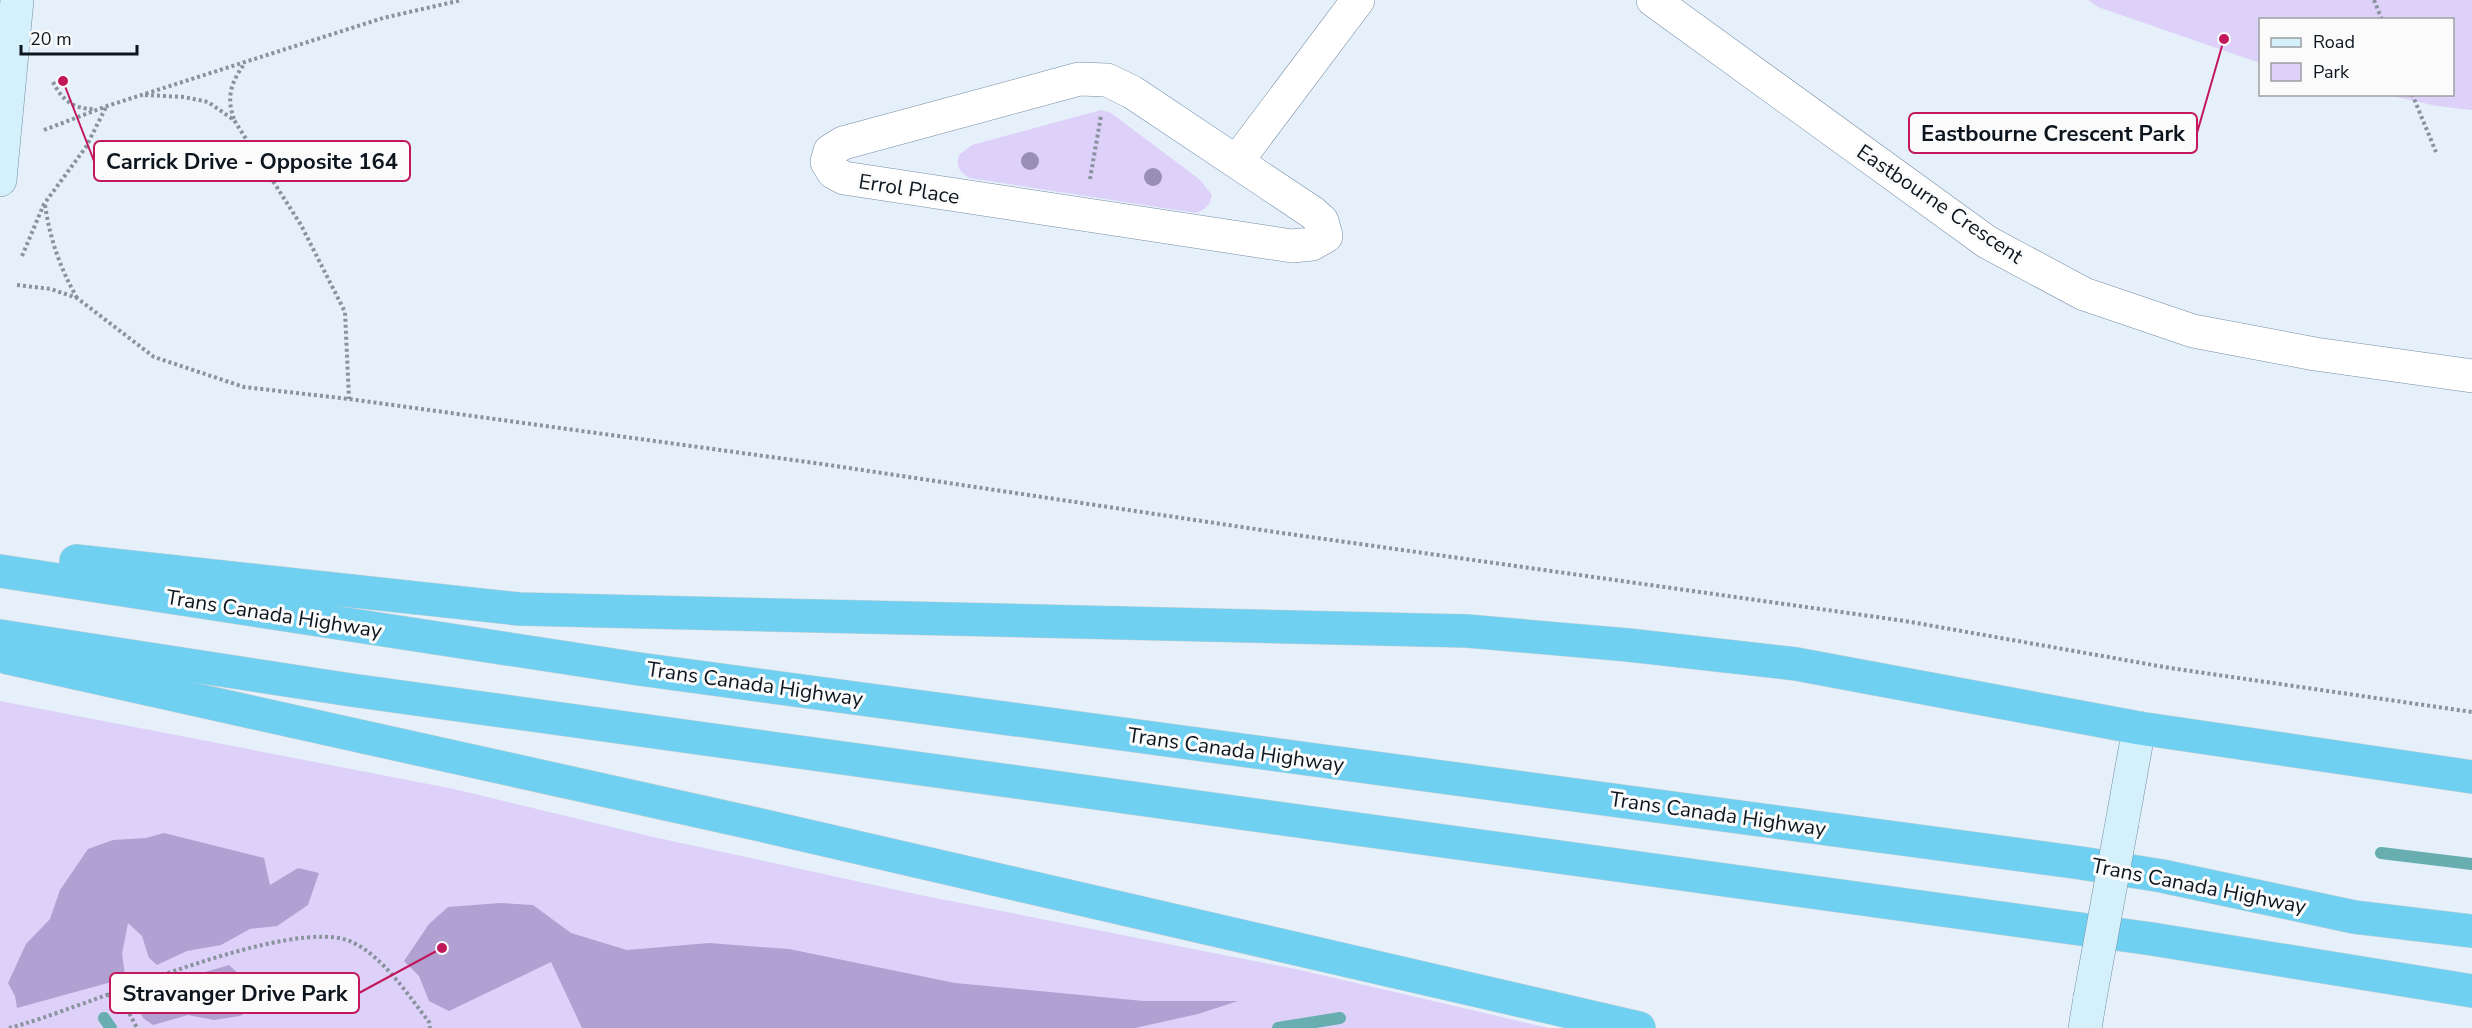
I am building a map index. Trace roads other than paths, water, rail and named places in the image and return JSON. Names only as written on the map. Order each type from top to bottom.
[{"type":"highway","points":[[0,553],[341,592],[519,609],[1479,632],[1628,645],[1796,664],[2139,728],[2472,777]]},
{"type":"highway","name":"Trans Canada Highway","points":[[0,571],[650,670],[2081,863],[2162,876],[2354,917],[2472,931]]},
{"type":"highway","points":[[0,636],[351,690],[2152,939],[2472,991]]},
{"type":"highway","points":[[0,656],[765,826],[1640,1028]]},
{"type":"main road","points":[[0,180],[17,0]]},
{"type":"main road","points":[[2088,1013],[2139,728]]},
{"type":"street","points":[[1237,161],[1358,0]]},
{"type":"street","name":"Eastbourne Crescent","points":[[1653,0],[1987,242],[2084,294],[2193,331],[2315,354],[2472,375]]},
{"type":"street","name":"Errol Place","points":[[1079,79],[1107,80],[1132,92],[1237,161],[1313,213],[1325,227],[1326,237],[1306,246],[1292,246],[844,178],[829,167],[828,156],[834,147],[843,143],[1079,79]]},
{"type":"waterway","points":[[2381,853],[2472,864]]},
{"type":"waterway","points":[[104,1018],[111,1028]]},
{"type":"waterway","points":[[1278,1028],[1340,1018]]},
{"type":"place","name":"Eastbourne Crescent Park","points":[[2224,39]]},
{"type":"place","name":"Carrick Drive - Opposite 164","points":[[63,81]]},
{"type":"place","name":"Stravanger Drive Park","points":[[442,948]]}]
